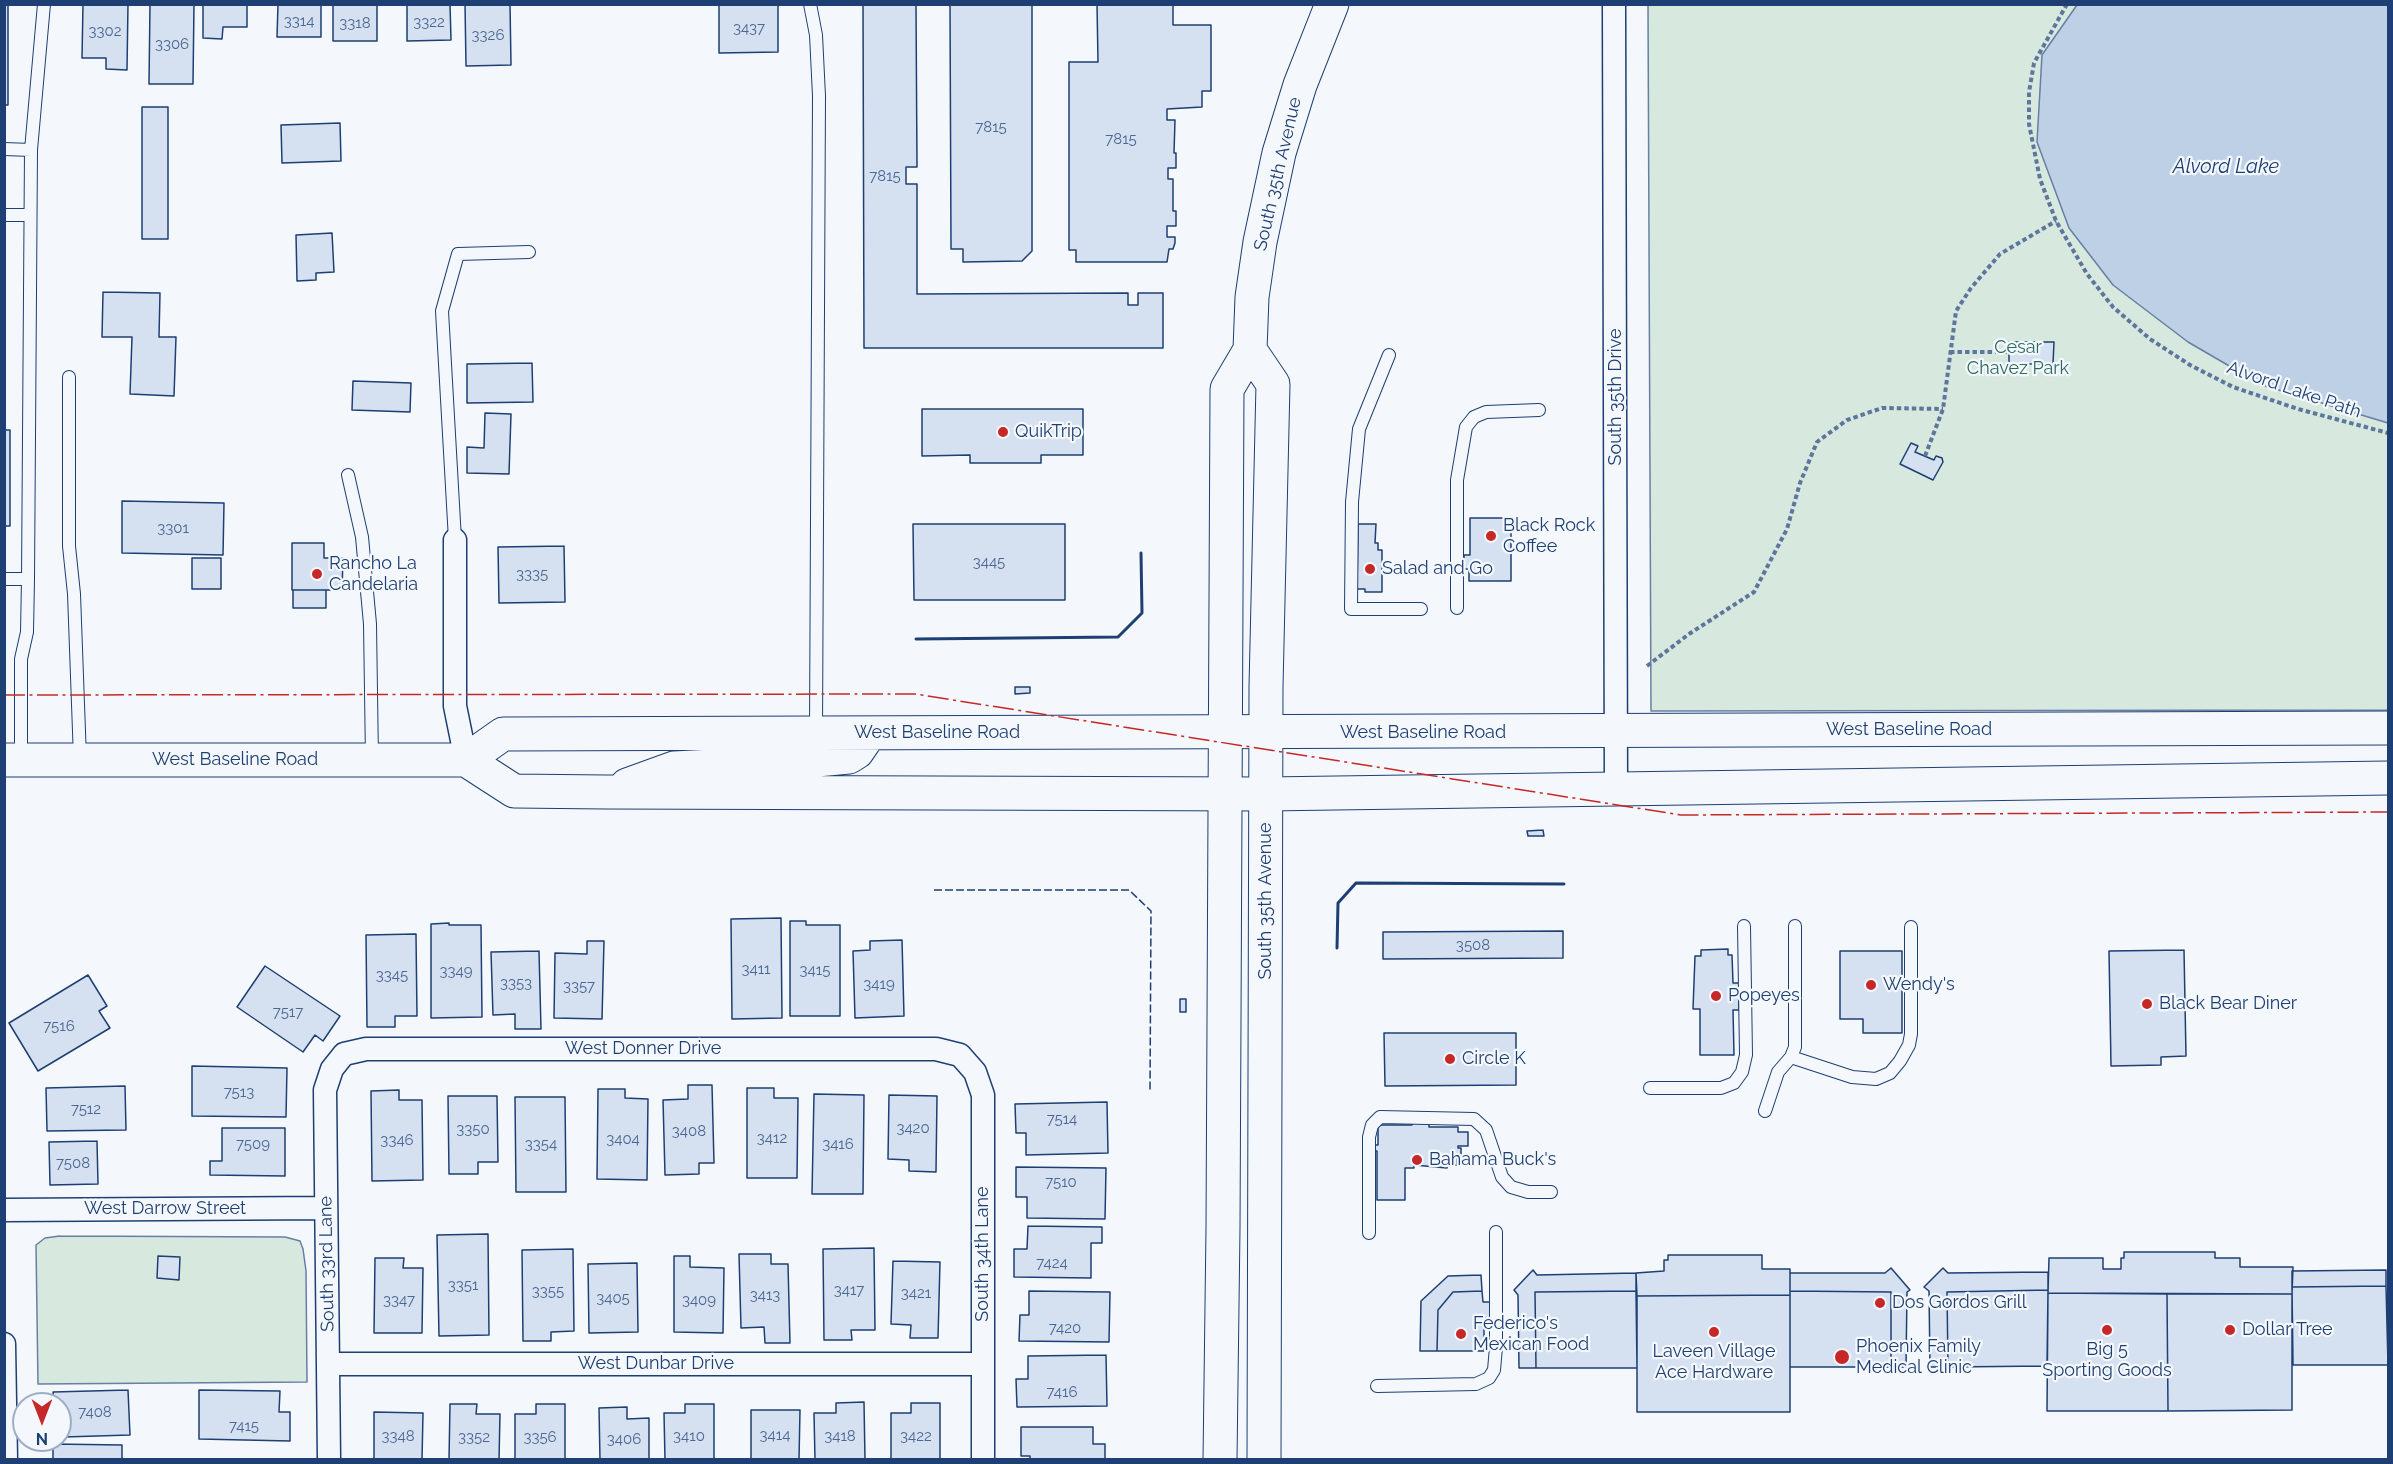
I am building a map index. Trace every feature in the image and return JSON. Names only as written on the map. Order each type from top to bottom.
[{"type":"main road","name":"South 35th Avenue","points":[[1220,1448],[1227,389],[1250,350],[1252,297],[1279,153],[1300,85],[1332,4]]},
{"type":"main road","name":"South 35th Avenue","points":[[1250,350],[1274,384],[1266,794],[1264,1449]]},
{"type":"main road","name":"West Baseline Road","points":[[13,760],[466,760],[502,734],[2388,728]]},
{"type":"main road","points":[[1967,730],[1968,783]]},
{"type":"main road","points":[[606,792],[674,768],[849,757],[857,752],[870,733]]},
{"type":"main road","points":[[466,760],[514,791],[606,792],[1266,794],[1484,789],[1616,790],[2388,778]]},
{"type":"main road","points":[[1220,1448],[1264,1449]]},
{"type":"street","name":"South 35th Drive","points":[[1614,4],[1616,790]]},
{"type":"street","points":[[455,540],[455,706],[466,760]]},
{"type":"street","name":"West Donner Drive","points":[[332,1069],[344,1054],[366,1049],[936,1049],[960,1055]]},
{"type":"street","name":"South 34th Lane","points":[[960,1055],[975,1072],[982,1095],[983,1460]]},
{"type":"street","name":"South 33rd Lane","points":[[329,1460],[325,1090],[332,1069]]},
{"type":"street","name":"West Darrow Street","points":[[4,1210],[326,1208]]},
{"type":"street","points":[[4,1344],[6,1460]]},
{"type":"street","name":"West Dunbar Drive","points":[[328,1364],[982,1364]]},
{"type":"lane","points":[[13,760],[21,659],[27,632],[31,150],[44,4]]},
{"type":"lane","points":[[810,4],[816,35],[819,96],[816,734]]},
{"type":"lane","points":[[4,149],[31,150]]},
{"type":"lane","points":[[4,215],[30,215]]},
{"type":"lane","points":[[455,540],[442,310],[458,254],[529,252]]},
{"type":"lane","points":[[1389,355],[1359,429],[1352,502],[1351,609],[1421,609]]},
{"type":"lane","points":[[69,377],[69,546],[74,594],[80,760]]},
{"type":"lane","points":[[1457,608],[1457,480],[1467,427],[1474,417],[1486,412],[1539,410]]},
{"type":"lane","points":[[348,475],[362,537],[370,624],[372,760]]},
{"type":"lane","points":[[4,579],[27,579]]},
{"type":"lane","points":[[1650,1088],[1721,1088],[1734,1083],[1742,1072],[1746,1055],[1744,926]]},
{"type":"lane","points":[[1765,1112],[1778,1072],[1791,1057],[1795,1036],[1795,926]]},
{"type":"lane","points":[[1791,1057],[1852,1077],[1876,1079],[1890,1073],[1909,1045],[1911,1034],[1911,927]]},
{"type":"lane","points":[[1369,1233],[1369,1137],[1372,1125],[1380,1117],[1474,1119],[1486,1130],[1502,1178],[1511,1187],[1528,1192],[1551,1192]]},
{"type":"lane","points":[[1377,1386],[1476,1384],[1489,1378],[1494,1370],[1496,1347],[1496,1232]]},
{"type":"path","name":"Alvord Lake Path","points":[[2067,4],[2034,63],[2029,92],[2029,124],[2040,179],[2056,221],[2087,274],[2113,307],[2150,339],[2190,365],[2244,391],[2298,409],[2388,433]]},
{"type":"path","points":[[1925,456],[1943,409],[1956,311],[1971,288],[2000,254],[2056,221]]},
{"type":"path","points":[[1950,352],[2009,352]]},
{"type":"path","points":[[1647,666],[1689,634],[1754,592],[1787,529],[1800,483],[1817,442],[1847,420],[1882,408],[1943,409]]},
{"type":"green space","name":"Cesar Chavez Park","points":[[1648,5],[2388,5],[2388,710],[1651,711]]},
{"type":"green space","points":[[60,1236],[285,1237],[300,1241],[306,1271],[307,1382],[38,1384],[36,1245],[45,1238]]},
{"type":"water","name":"Alvord Lake","points":[[2077,5],[2388,5],[2388,423],[2262,385],[2188,342],[2113,285],[2069,228],[2037,142],[2042,55]]},
{"type":"building","points":[[4,4],[8,4],[8,105],[4,105]]},
{"type":"building","points":[[83,4],[128,4],[127,70],[106,69],[106,58],[82,58]]},
{"type":"building","points":[[150,4],[194,4],[193,84],[149,84]]},
{"type":"building","points":[[203,4],[247,4],[247,27],[223,27],[222,39],[203,38]]},
{"type":"building","points":[[278,4],[321,4],[321,37],[277,37]]},
{"type":"building","points":[[333,4],[377,4],[377,41],[333,41]]},
{"type":"building","points":[[407,4],[450,4],[451,40],[407,41]]},
{"type":"building","points":[[465,4],[510,4],[511,65],[466,66]]},
{"type":"building","points":[[719,4],[778,4],[778,52],[719,53]]},
{"type":"building","points":[[863,4],[916,4],[917,167],[906,167],[906,184],[917,184],[917,294],[1128,293],[1128,305],[1138,305],[1138,293],[1163,293],[1163,348],[864,348]]},
{"type":"building","points":[[950,4],[1032,4],[1032,251],[1022,261],[963,262],[963,249],[951,249]]},
{"type":"building","points":[[1097,4],[1173,4],[1173,25],[1211,25],[1211,91],[1202,91],[1202,107],[1167,109],[1167,120],[1175,120],[1176,168],[1168,168],[1168,179],[1173,179],[1173,211],[1176,211],[1176,226],[1167,226],[1167,237],[1175,237],[1175,243],[1173,249],[1169,249],[1167,262],[1076,262],[1076,250],[1069,250],[1069,62],[1098,62]]},
{"type":"building","points":[[142,107],[168,107],[168,239],[142,239]]},
{"type":"building","points":[[340,123],[341,161],[282,163],[281,125]]},
{"type":"building","points":[[332,233],[334,272],[316,273],[316,280],[297,281],[296,235]]},
{"type":"building","points":[[103,292],[160,293],[159,337],[176,337],[174,396],[130,394],[132,337],[102,337]]},
{"type":"building","points":[[2009,342],[2054,342],[2053,364],[2009,364]]},
{"type":"building","points":[[532,363],[533,402],[467,403],[467,364]]},
{"type":"building","points":[[353,381],[411,383],[410,412],[352,410]]},
{"type":"building","name":"QuikTrip","points":[[922,409],[1083,409],[1083,455],[1041,455],[1041,463],[970,463],[970,455],[922,456]]},
{"type":"building","points":[[485,413],[511,414],[509,474],[467,473],[467,447],[484,448]]},
{"type":"building","points":[[4,430],[10,430],[10,526],[4,526]]},
{"type":"building","points":[[1911,443],[1918,446],[1915,452],[1934,460],[1936,456],[1942,458],[1943,462],[1933,480],[1900,464]]},
{"type":"building","points":[[122,501],[224,503],[223,555],[122,553]]},
{"type":"building","name":"Black Rock Coffee","points":[[1470,518],[1511,518],[1511,581],[1469,581],[1469,569],[1464,569],[1464,555],[1470,555]]},
{"type":"building","points":[[913,524],[1065,524],[1065,600],[914,600]]},
{"type":"building","name":"Salad and Go","points":[[1358,524],[1376,524],[1375,543],[1378,543],[1378,550],[1382,550],[1382,592],[1365,592],[1365,589],[1357,589]]},
{"type":"building","name":"Rancho La Candelaria","points":[[292,543],[324,543],[324,558],[343,558],[342,590],[292,590]]},
{"type":"building","points":[[564,546],[565,602],[499,603],[498,547]]},
{"type":"building","points":[[192,558],[221,558],[221,589],[192,589]]},
{"type":"building","points":[[293,590],[326,590],[326,608],[293,608]]},
{"type":"building","points":[[1015,687],[1030,687],[1030,693],[1015,694]]},
{"type":"building","points":[[1543,830],[1544,836],[1528,836],[1527,831]]},
{"type":"building","points":[[781,918],[782,1018],[732,1019],[731,919]]},
{"type":"building","points":[[790,921],[806,921],[806,925],[840,925],[840,1016],[790,1016]]},
{"type":"building","points":[[449,923],[449,925],[481,925],[482,1017],[431,1018],[431,924]]},
{"type":"building","points":[[1563,931],[1563,958],[1383,959],[1383,932]]},
{"type":"building","points":[[416,934],[417,1016],[395,1016],[395,1027],[367,1027],[366,935]]},
{"type":"building","points":[[902,940],[904,1016],[855,1018],[853,951],[870,950],[870,941]]},
{"type":"building","points":[[587,941],[604,941],[602,1019],[554,1018],[555,953],[587,954]]},
{"type":"building","name":"Popeyes","points":[[1728,949],[1728,955],[1732,955],[1733,983],[1739,983],[1739,1010],[1733,1010],[1734,1055],[1700,1055],[1700,1009],[1693,1009],[1695,956],[1701,956],[1701,950]]},
{"type":"building","name":"Black Bear Diner","points":[[2184,950],[2186,1056],[2161,1057],[2161,1065],[2111,1066],[2109,951]]},
{"type":"building","points":[[539,951],[541,1029],[515,1029],[515,1014],[493,1015],[491,952]]},
{"type":"building","name":"Wendy's","points":[[1840,951],[1902,951],[1902,1033],[1863,1033],[1863,1019],[1840,1019]]},
{"type":"building","points":[[265,966],[340,1016],[323,1041],[315,1035],[303,1052],[237,1007]]},
{"type":"building","points":[[88,975],[107,1006],[99,1011],[110,1028],[38,1071],[9,1023]]},
{"type":"building","points":[[1180,999],[1186,999],[1186,1012],[1180,1012]]},
{"type":"building","name":"Circle K","points":[[1384,1033],[1516,1033],[1516,1085],[1385,1086]]},
{"type":"building","points":[[192,1066],[287,1068],[286,1117],[192,1116]]},
{"type":"building","points":[[688,1085],[712,1085],[714,1163],[699,1163],[699,1174],[665,1175],[663,1100],[688,1099]]},
{"type":"building","points":[[125,1086],[126,1130],[47,1131],[46,1088]]},
{"type":"building","points":[[747,1088],[774,1088],[774,1098],[798,1098],[797,1178],[747,1178]]},
{"type":"building","points":[[598,1089],[625,1089],[625,1098],[648,1099],[647,1180],[597,1179]]},
{"type":"building","points":[[399,1090],[399,1100],[422,1100],[423,1180],[372,1181],[371,1091]]},
{"type":"building","points":[[814,1094],[864,1095],[863,1194],[812,1194]]},
{"type":"building","points":[[889,1095],[937,1096],[936,1172],[909,1171],[909,1160],[888,1159]]},
{"type":"building","points":[[448,1096],[497,1096],[498,1162],[478,1162],[478,1174],[449,1174]]},
{"type":"building","points":[[515,1097],[565,1097],[566,1192],[516,1192]]},
{"type":"building","points":[[1107,1102],[1108,1153],[1026,1155],[1026,1133],[1016,1133],[1015,1104]]},
{"type":"building","name":"Bahama Buck's","points":[[1412,1118],[1429,1123],[1429,1127],[1458,1127],[1458,1132],[1468,1132],[1468,1146],[1458,1146],[1461,1148],[1461,1155],[1457,1155],[1457,1165],[1447,1165],[1447,1168],[1414,1165],[1414,1168],[1405,1168],[1405,1200],[1377,1200],[1375,1145],[1378,1145],[1378,1125],[1412,1125]]},
{"type":"building","points":[[222,1128],[285,1128],[285,1176],[210,1175],[210,1161],[222,1161]]},
{"type":"building","points":[[97,1141],[98,1184],[50,1185],[49,1142]]},
{"type":"building","points":[[1016,1167],[1106,1168],[1105,1219],[1027,1218],[1027,1197],[1016,1197]]},
{"type":"building","points":[[1028,1226],[1102,1227],[1102,1243],[1091,1243],[1091,1278],[1014,1277],[1014,1249],[1027,1249]]},
{"type":"building","points":[[488,1234],[489,1335],[439,1336],[437,1235]]},
{"type":"building","points":[[874,1248],[875,1330],[851,1330],[852,1340],[824,1340],[823,1249]]},
{"type":"building","points":[[573,1249],[574,1331],[551,1332],[551,1341],[523,1341],[522,1250]]},
{"type":"building","points":[[2124,1252],[2215,1252],[2215,1258],[2240,1258],[2240,1267],[2293,1267],[2292,1294],[2048,1293],[2049,1258],[2103,1258],[2103,1269],[2121,1269],[2121,1258],[2124,1258]]},
{"type":"building","points":[[739,1254],[771,1254],[771,1264],[788,1264],[790,1343],[765,1343],[764,1327],[741,1328]]},
{"type":"building","points":[[1668,1255],[1762,1255],[1762,1269],[1790,1269],[1790,1295],[1637,1296],[1636,1273],[1664,1271],[1664,1260],[1668,1260]]},
{"type":"building","points":[[158,1256],[180,1257],[179,1280],[157,1278]]},
{"type":"building","points":[[674,1256],[690,1256],[690,1267],[724,1268],[723,1333],[674,1332]]},
{"type":"building","points":[[375,1258],[404,1258],[403,1268],[423,1268],[422,1333],[374,1333]]},
{"type":"building","points":[[893,1261],[940,1262],[938,1338],[910,1338],[911,1325],[891,1324]]},
{"type":"building","points":[[637,1263],[638,1332],[589,1333],[588,1264]]},
{"type":"building","points":[[1891,1268],[1910,1290],[1907,1292],[1906,1367],[1891,1367],[1891,1292],[1790,1291],[1790,1273],[1885,1273]]},
{"type":"building","points":[[1943,1268],[1948,1273],[2048,1272],[2048,1290],[1947,1292],[1948,1367],[1930,1367],[1929,1291],[1924,1287]]},
{"type":"building","points":[[1533,1270],[1537,1275],[1636,1273],[1636,1291],[1535,1292],[1536,1368],[1519,1368],[1518,1295],[1514,1290]]},
{"type":"building","points":[[2386,1270],[2386,1286],[2292,1287],[2292,1271]]},
{"type":"building","points":[[1481,1275],[1482,1291],[1453,1292],[1438,1310],[1437,1351],[1420,1351],[1421,1301],[1448,1276]]},
{"type":"building","points":[[2386,1286],[2388,1365],[2293,1365],[2292,1287]]},
{"type":"building","points":[[2048,1290],[2047,1366],[1948,1367],[1947,1292]]},
{"type":"building","points":[[1029,1291],[1110,1292],[1109,1342],[1019,1341],[1020,1315],[1029,1315]]},
{"type":"building","name":"Federico's Mexican Food","points":[[1482,1291],[1483,1302],[1491,1302],[1491,1318],[1484,1318],[1484,1351],[1437,1351],[1438,1310],[1453,1292]]},
{"type":"building","points":[[1636,1291],[1637,1368],[1536,1368],[1535,1292]]},
{"type":"building","points":[[1790,1291],[1891,1292],[1891,1367],[1790,1367]]},
{"type":"building","name":"Big 5 Sporting Goods","points":[[2048,1293],[2167,1294],[2168,1411],[2047,1411]]},
{"type":"building","name":"Dollar Tree","points":[[2167,1294],[2292,1294],[2292,1410],[2168,1411]]},
{"type":"building","name":"Laveen Village Ace Hardware","points":[[1790,1295],[1790,1412],[1637,1412],[1637,1296]]},
{"type":"building","points":[[1106,1355],[1107,1406],[1017,1407],[1016,1379],[1028,1379],[1028,1356]]},
{"type":"building","points":[[128,1390],[130,1435],[72,1437],[72,1392],[53,1392]]},
{"type":"building","points":[[199,1390],[280,1391],[279,1412],[290,1412],[290,1441],[199,1439]]},
{"type":"building","points":[[864,1402],[865,1460],[815,1460],[814,1413],[836,1413],[836,1403]]},
{"type":"building","points":[[911,1403],[940,1403],[940,1460],[891,1460],[891,1413],[911,1413]]},
{"type":"building","points":[[450,1404],[477,1404],[476,1414],[500,1414],[499,1460],[449,1460]]},
{"type":"building","points":[[536,1404],[565,1404],[565,1460],[515,1460],[515,1414],[536,1414]]},
{"type":"building","points":[[685,1404],[714,1404],[714,1460],[665,1460],[664,1413],[685,1413]]},
{"type":"building","points":[[627,1407],[627,1419],[649,1418],[649,1460],[600,1460],[599,1408]]},
{"type":"building","points":[[751,1410],[800,1410],[799,1460],[751,1460]]},
{"type":"building","points":[[374,1412],[423,1413],[422,1460],[374,1460]]},
{"type":"building","points":[[1021,1427],[1093,1427],[1093,1444],[1105,1444],[1105,1460],[1030,1460],[1030,1456],[1021,1456]]},
{"type":"building","points":[[72,1444],[122,1445],[122,1460],[53,1460],[53,1452],[72,1452]]},
{"type":"fence","points":[[934,890],[1129,890],[1151,911],[1150,1091]]},
{"type":"wall","points":[[916,639],[1118,637],[1142,613],[1141,553]]},
{"type":"wall","points":[[1337,948],[1338,903],[1356,883],[1564,884]]},
{"type":"power","points":[[4,695],[915,694],[1681,815],[2388,812]]},
{"type":"place","name":"QuikTrip","points":[[1003,432]]},
{"type":"place","name":"Black Rock Coffee","points":[[1491,536]]},
{"type":"place","name":"Salad and Go","points":[[1370,569]]},
{"type":"place","name":"Rancho La Candelaria","points":[[317,574]]},
{"type":"place","name":"Wendy's","points":[[1871,985]]},
{"type":"place","name":"Popeyes","points":[[1716,996]]},
{"type":"place","name":"Black Bear Diner","points":[[2147,1004]]},
{"type":"place","name":"Circle K","points":[[1450,1059]]},
{"type":"place","name":"Bahama Buck's","points":[[1417,1160]]},
{"type":"place","name":"Dos Gordos Grill","points":[[1880,1303]]},
{"type":"place","name":"Big 5 Sporting Goods","points":[[2107,1330]]},
{"type":"place","name":"Dollar Tree","points":[[2230,1330]]},
{"type":"place","name":"Laveen Village Ace Hardware","points":[[1714,1332]]},
{"type":"place","name":"Federico's Mexican Food","points":[[1461,1334]]},
{"type":"place","name":"Phoenix Family Medical Clinic","points":[[1842,1357]]}]
